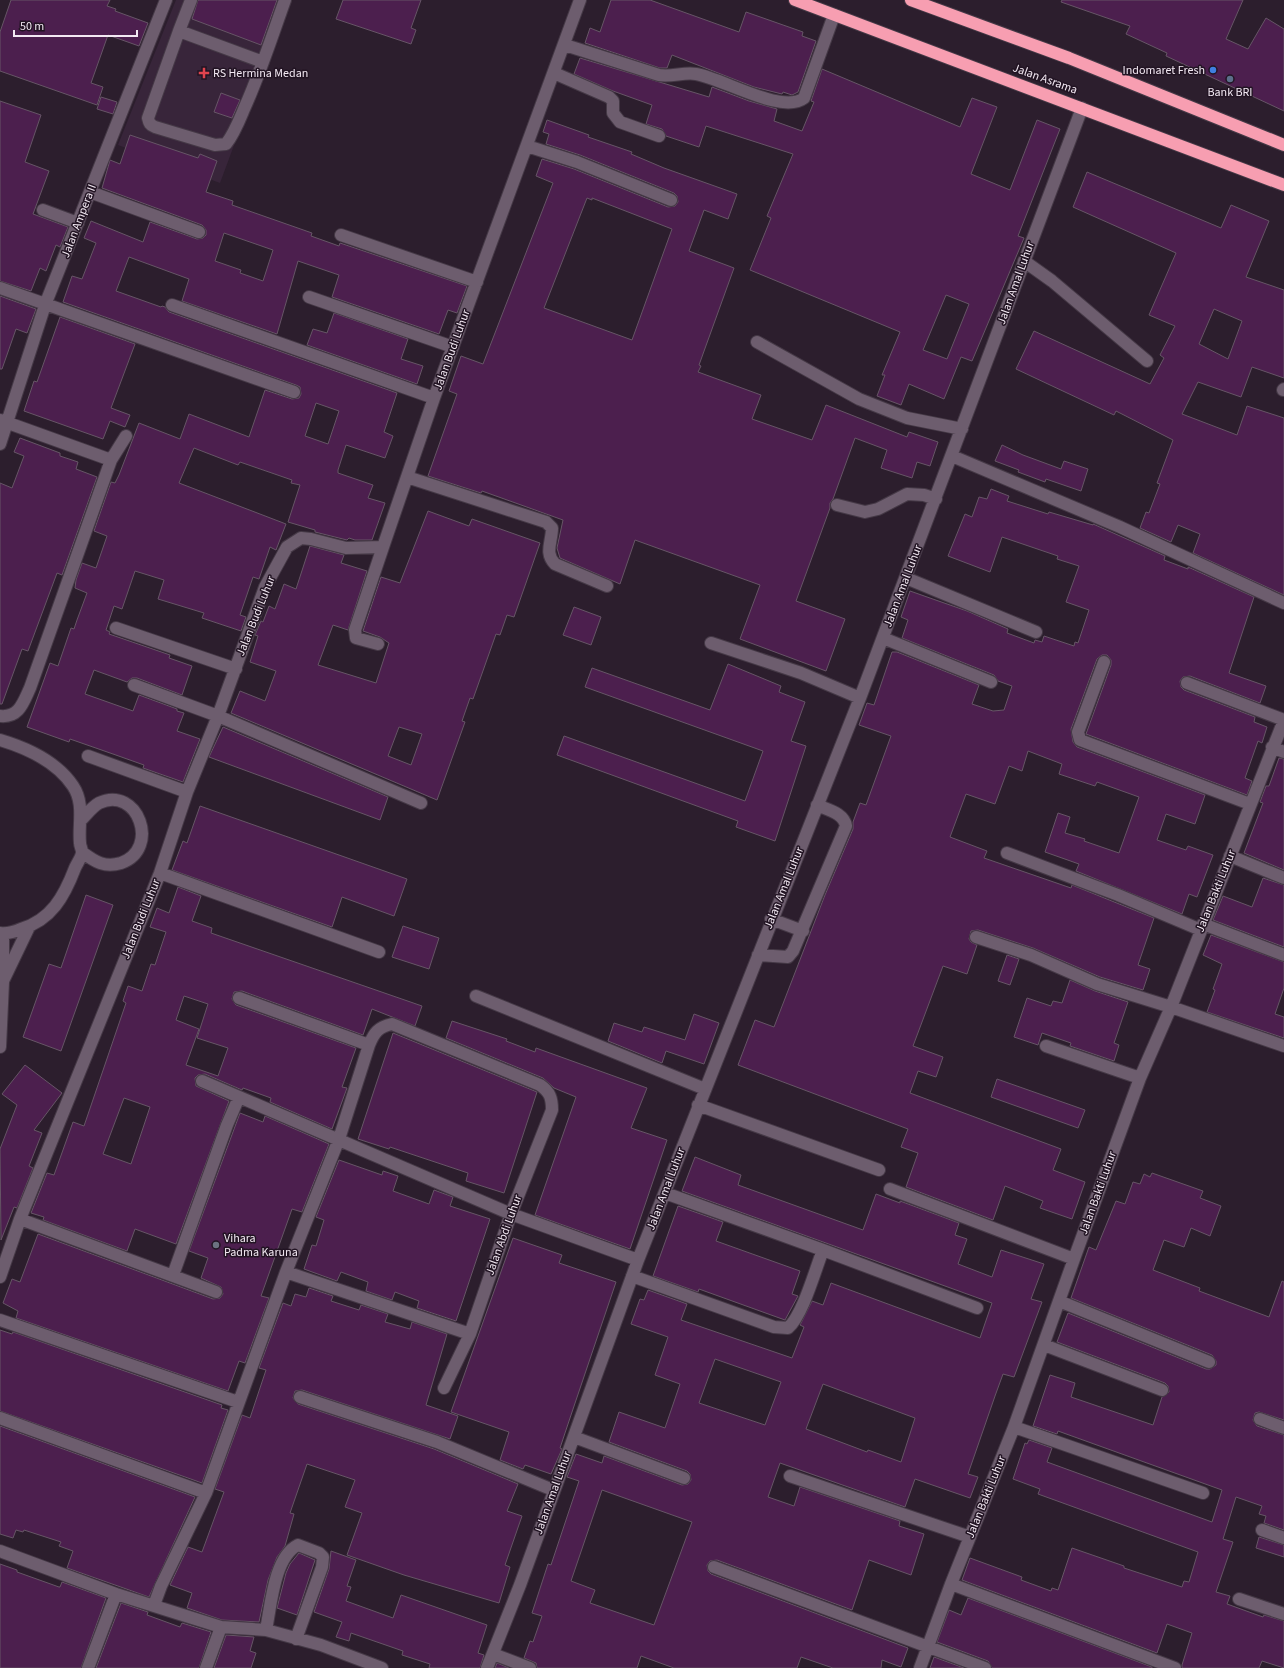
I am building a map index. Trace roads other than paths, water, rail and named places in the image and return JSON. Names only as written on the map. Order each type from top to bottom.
[{"type":"highway","name":"Jalan Asrama","points":[[795,0],[1284,185]]},
{"type":"highway","points":[[916,1],[1069,58],[1284,145]]},
{"type":"street","name":"Jalan Ampera II","points":[[0,444],[4,422],[45,305],[166,0]]},
{"type":"street","points":[[191,0],[148,118],[151,126],[215,145],[226,144],[231,137],[263,62],[285,0]]},
{"type":"street","name":"Jalan Budi Luhur","points":[[0,1277],[20,1219],[160,873],[187,792],[236,669],[265,587],[287,547],[301,538],[346,548],[383,546],[452,347],[565,45],[580,0]]},
{"type":"street","points":[[565,45],[659,75],[696,74],[778,102],[796,103],[804,98],[834,15]]},
{"type":"street","points":[[179,31],[263,62]]},
{"type":"street","points":[[554,74],[612,99],[613,113],[620,122],[658,136]]},
{"type":"street","name":"Jalan Amal Luhur","points":[[487,1668],[574,1437],[638,1260],[771,919],[860,698],[1082,108]]},
{"type":"street","points":[[527,146],[577,162],[671,200]]},
{"type":"street","points":[[90,192],[200,232]]},
{"type":"street","points":[[43,210],[78,223]]},
{"type":"street","points":[[341,235],[477,282]]},
{"type":"street","points":[[1024,261],[1052,281],[1147,361]]},
{"type":"street","points":[[0,288],[294,392]]},
{"type":"street","points":[[309,297],[452,347]]},
{"type":"street","points":[[172,305],[434,398]]},
{"type":"street","points":[[757,342],[859,399],[907,418],[962,429]]},
{"type":"street","points":[[4,422],[111,460]]},
{"type":"street","points":[[0,716],[9,717],[19,710],[30,688],[111,460],[126,436]]},
{"type":"street","points":[[952,456],[1120,527],[1284,603]]},
{"type":"street","points":[[407,477],[546,522],[552,528],[548,553],[551,560],[555,564],[607,586]]},
{"type":"street","points":[[837,505],[866,512],[878,509],[907,494],[924,495],[936,499]]},
{"type":"street","points":[[378,644],[356,638],[355,630],[383,546]]},
{"type":"street","points":[[906,578],[1036,632]]},
{"type":"street","points":[[116,628],[236,669]]},
{"type":"street","points":[[883,638],[991,682]]},
{"type":"street","points":[[711,643],[801,673],[860,698]]},
{"type":"street","points":[[1104,662],[1078,732],[1080,740],[1250,804]]},
{"type":"street","points":[[1187,683],[1284,720]]},
{"type":"street","points":[[134,685],[218,716],[421,803]]},
{"type":"street","name":"Jalan Bakti Luhur","points":[[920,1668],[951,1584],[1014,1427],[1140,1078],[1171,1007],[1284,720]]},
{"type":"street","points":[[0,740],[33,752],[63,774],[74,787],[78,798],[81,820],[80,842],[82,852],[57,905],[48,915],[29,927],[1,933],[3,982],[0,1047]]},
{"type":"street","points":[[1272,748],[1284,752]]},
{"type":"street","points":[[88,756],[187,792]]},
{"type":"street","points":[[81,820],[92,808],[99,804],[110,801],[118,801],[132,808],[138,815],[142,824],[142,836],[138,849],[132,856],[114,865],[98,863],[82,852]]},
{"type":"street","points":[[758,955],[788,957],[803,931],[846,826],[845,820],[841,816],[817,805]]},
{"type":"street","points":[[1006,853],[1202,927],[1284,955]]},
{"type":"street","points":[[1230,856],[1284,878]]},
{"type":"street","points":[[160,873],[378,952]]},
{"type":"street","points":[[771,919],[803,931]]},
{"type":"street","points":[[3,982],[29,927]]},
{"type":"street","points":[[976,937],[1031,955],[1097,984],[1171,1007],[1284,1046]]},
{"type":"street","points":[[476,996],[705,1089]]},
{"type":"street","points":[[154,1605],[161,1586],[206,1492],[286,1272],[339,1139],[369,1045],[239,998]]},
{"type":"street","name":"Jalan Abdi Luhur","points":[[369,1045],[375,1032],[379,1028],[392,1024],[540,1085],[548,1091],[552,1101],[552,1110],[511,1214],[470,1334],[444,1388]]},
{"type":"street","points":[[1046,1046],[1140,1078]]},
{"type":"street","points":[[202,1082],[339,1139],[511,1214],[638,1260]]},
{"type":"street","points":[[173,1275],[239,1097]]},
{"type":"street","points":[[698,1105],[879,1170]]},
{"type":"street","points":[[890,1189],[1074,1259]]},
{"type":"street","points":[[665,1193],[977,1308]]},
{"type":"street","points":[[20,1219],[216,1292]]},
{"type":"street","points":[[632,1276],[774,1327],[788,1328],[794,1323],[799,1313],[823,1250]]},
{"type":"street","points":[[286,1272],[470,1334]]},
{"type":"street","points":[[1059,1301],[1210,1362]]},
{"type":"street","points":[[0,1320],[238,1402]]},
{"type":"street","points":[[1044,1345],[1162,1390]]},
{"type":"street","points":[[300,1397],[437,1442],[553,1490]]},
{"type":"street","points":[[0,1418],[206,1492]]},
{"type":"street","points":[[1260,1419],[1284,1428]]},
{"type":"street","points":[[1014,1427],[1203,1493]]},
{"type":"street","points":[[574,1437],[684,1478]]},
{"type":"street","points":[[790,1476],[970,1537]]},
{"type":"street","points":[[1262,1530],[1284,1538]]},
{"type":"street","points":[[266,1630],[278,1570],[290,1549],[298,1545],[319,1553],[323,1557],[322,1567],[296,1638]]},
{"type":"street","points":[[0,1551],[116,1594],[221,1627],[266,1630],[321,1644],[382,1668]]},
{"type":"street","points":[[714,1567],[986,1668]]},
{"type":"street","points":[[951,1584],[1175,1668]]},
{"type":"street","points":[[88,1668],[116,1594]]},
{"type":"street","points":[[1239,1599],[1284,1614]]},
{"type":"street","points":[[206,1668],[221,1627]]},
{"type":"street","points":[[493,1654],[530,1668]]},
{"type":"place","name":"Indomaret Fresh","points":[[1213,70]]},
{"type":"place","name":"RS Hermina Medan","points":[[204,73]]},
{"type":"place","name":"Bank BRI","points":[[1230,79]]},
{"type":"place","name":"Vihara Padma Karuna","points":[[216,1245]]}]
